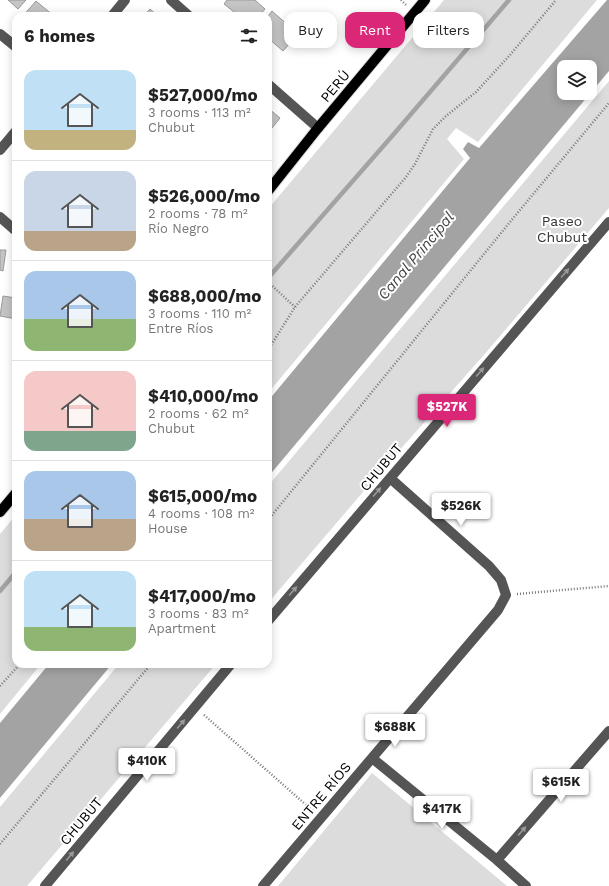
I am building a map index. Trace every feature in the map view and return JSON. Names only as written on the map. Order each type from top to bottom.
[{"type":"main road","name":"PERÚ","points":[[272,186],[318,128],[425,0]]},
{"type":"main road","points":[[0,512],[12,498]]},
{"type":"street","points":[[115,12],[125,0]]},
{"type":"street","points":[[170,0],[184,12]]},
{"type":"street","points":[[0,34],[12,44]]},
{"type":"street","points":[[272,88],[318,128]]},
{"type":"street","points":[[0,150],[12,136]]},
{"type":"street","points":[[0,217],[12,228]]},
{"type":"street","name":"CHUBUT","points":[[272,616],[607,227]]},
{"type":"street","points":[[390,478],[489,566],[501,580],[506,595]]},
{"type":"street","name":"ENTRE RÍOS","points":[[263,886],[498,610],[506,595]]},
{"type":"street","name":"CHUBUT","points":[[45,886],[228,668]]},
{"type":"street","points":[[497,860],[609,731]]},
{"type":"street","points":[[372,758],[497,860],[526,886]]},
{"type":"path","points":[[272,344],[295,307],[406,177],[415,164],[433,129],[446,116],[476,92],[510,55],[556,0]]},
{"type":"path","points":[[272,515],[510,222],[609,103]]},
{"type":"path","points":[[272,285],[295,307]]},
{"type":"path","points":[[506,595],[609,586]]},
{"type":"path","points":[[0,686],[16,668]]},
{"type":"path","points":[[0,844],[148,668]]},
{"type":"path","points":[[195,707],[321,817]]},
{"type":"green space","points":[[444,0],[597,0],[478,142],[456,128],[447,139],[464,159],[272,388],[272,204],[413,37],[413,48],[484,48],[484,12],[434,12]]},
{"type":"green space","name":"Paseo Chubut","points":[[609,81],[609,208],[483,356],[375,478],[272,598],[272,481],[593,100],[597,100],[597,95]]},
{"type":"green space","points":[[12,520],[12,668],[38,668],[0,714],[0,534]]},
{"type":"green space","points":[[116,668],[213,668],[27,886],[0,886],[0,807]]},
{"type":"green space","points":[[372,773],[507,886],[278,886]]},
{"type":"water","name":"Canal Principal","points":[[607,0],[609,0],[609,71],[597,85],[597,60],[557,60],[557,100],[585,100],[272,472],[272,396],[470,158],[463,149],[468,142],[479,148]]},
{"type":"water","points":[[46,668],[109,668],[0,798],[0,723]]},
{"type":"building","points":[[8,0],[26,0],[18,9]]},
{"type":"building","points":[[227,0],[255,0],[265,9],[262,12],[234,12],[224,4]]},
{"type":"building","points":[[36,1],[49,12],[26,12]]},
{"type":"building","points":[[272,12],[284,22],[284,48],[286,48],[283,51],[272,41]]},
{"type":"building","points":[[272,111],[280,118],[272,128]]},
{"type":"building","points":[[0,250],[6,250],[3,271],[0,270]]},
{"type":"building","points":[[3,296],[12,297],[12,318],[0,316]]},
{"type":"waterway","points":[[272,273],[509,0]]},
{"type":"waterway","points":[[0,591],[12,577]]}]
